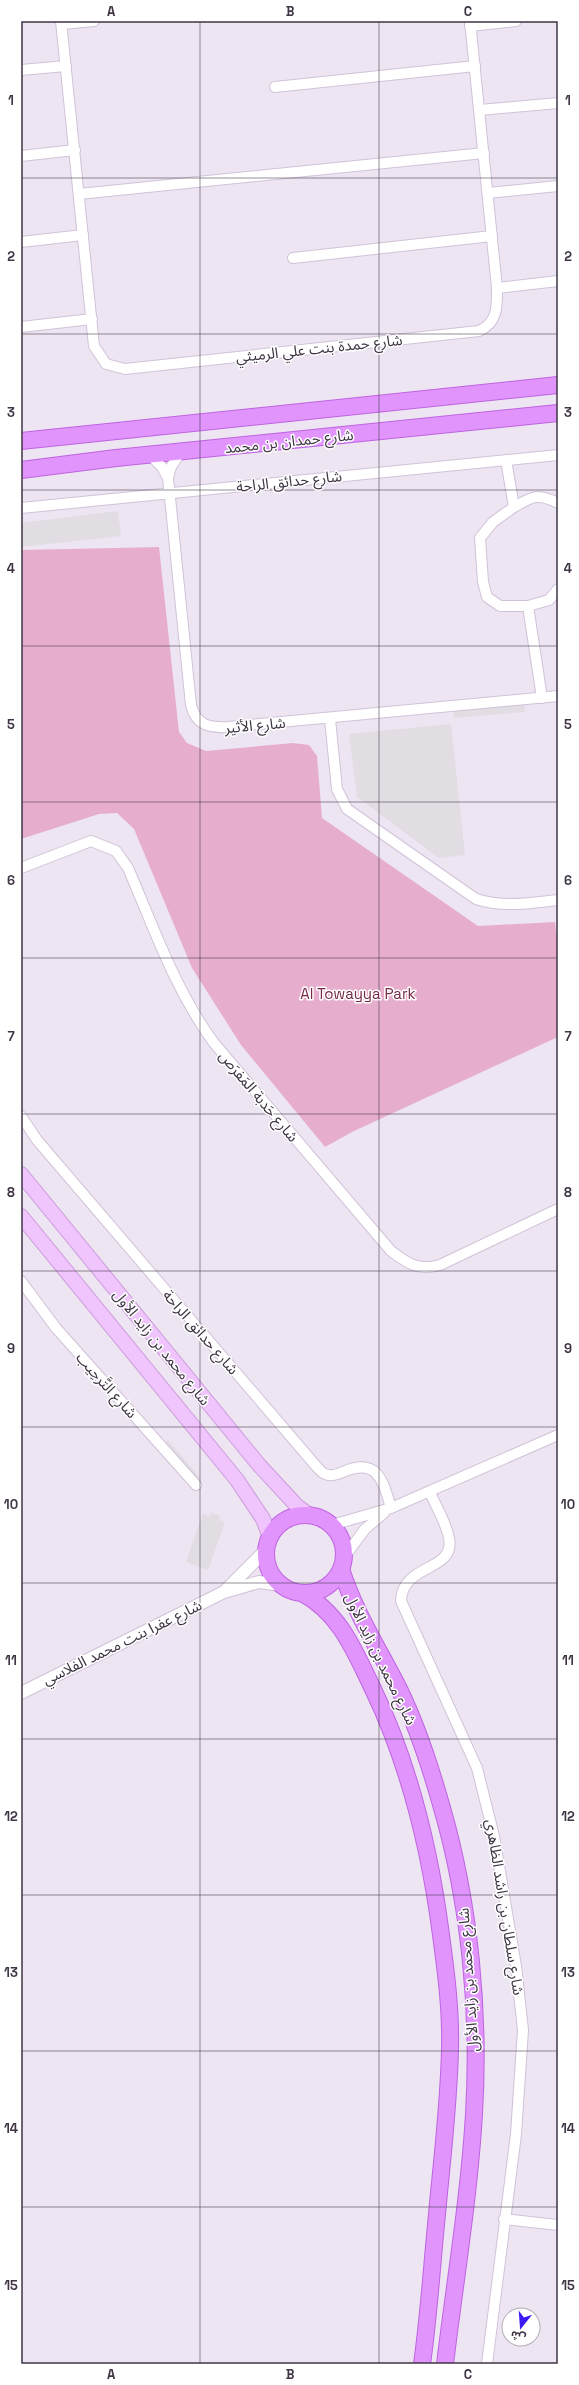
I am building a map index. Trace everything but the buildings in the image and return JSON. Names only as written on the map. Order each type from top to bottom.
[{"type":"main road","name":"شارع حمدان بن محمد","points":[[21,441],[558,385]]},
{"type":"main road","name":"شارع حمدان بن محمد","points":[[21,470],[150,455],[558,413]]},
{"type":"main road","points":[[21,436],[53,438]]},
{"type":"main road","points":[[21,476],[50,466]]},
{"type":"main road","name":"شارع محمد بن زايد الأول","points":[[21,1174],[259,1465],[287,1496],[309,1515]]},
{"type":"main road","name":"شارع محمد بن زايد الأول","points":[[21,1216],[237,1480],[263,1519],[268,1543]]},
{"type":"main road","points":[[297,1515],[309,1515],[321,1518],[332,1525],[343,1544],[343,1562],[335,1579],[326,1587],[314,1592],[302,1593],[282,1585],[270,1569],[268,1543],[276,1527],[286,1519],[297,1515]]},
{"type":"main road","name":"شارع محمد بن زايد الأول","points":[[343,1562],[358,1612],[401,1693],[424,1752],[442,1809],[454,1856],[469,1948],[474,2023],[474,2113],[469,2167],[445,2364]]},
{"type":"main road","name":"شارع محمد بن زايد الأول","points":[[302,1593],[318,1601],[347,1636],[380,1703],[402,1761],[419,1814],[430,1860],[438,1909],[448,1997],[450,2046],[447,2114],[422,2364]]},
{"type":"street","name":"شارع حمدة بنت علي الرميثي","points":[[94,21],[62,23],[94,346],[100,359],[112,367],[125,369],[479,331],[493,322],[496,314],[497,288],[470,23],[516,21]]},
{"type":"street","points":[[21,70],[66,66]]},
{"type":"street","points":[[275,87],[475,66]]},
{"type":"street","points":[[480,110],[558,103]]},
{"type":"street","points":[[21,156],[75,150]]},
{"type":"street","points":[[79,194],[484,153]]},
{"type":"street","points":[[488,193],[558,186]]},
{"type":"street","points":[[21,242],[83,235]]},
{"type":"street","points":[[293,258],[492,236]]},
{"type":"street","points":[[497,288],[558,282]]},
{"type":"street","points":[[21,327],[92,319]]},
{"type":"street","points":[[168,478],[171,467],[180,453]]},
{"type":"street","name":"شارع الأثير","points":[[150,455],[162,467],[168,478],[194,716],[202,724],[213,728],[330,719],[558,696]]},
{"type":"street","name":"شارع حدائق الراحة","points":[[21,508],[558,455]]},
{"type":"street","points":[[506,460],[514,507]]},
{"type":"street","points":[[558,503],[544,496],[532,496],[493,522],[480,538],[483,582],[486,597],[500,606],[528,606],[549,600],[558,589]]},
{"type":"street","points":[[528,606],[542,698]]},
{"type":"street","points":[[330,719],[337,789],[348,809],[476,899],[495,904],[509,905],[558,900]]},
{"type":"street","name":"شارع حَدبة المَفرَص","points":[[21,868],[91,841],[116,851],[128,868],[181,993],[194,1016],[214,1043],[391,1251],[405,1262],[422,1268],[440,1266],[558,1210]]},
{"type":"street","name":"شارع حدائق الراحة","points":[[21,1116],[37,1140],[316,1466],[326,1474],[333,1475],[358,1466],[371,1468],[379,1475],[391,1508]]},
{"type":"street","name":"شارع التَّرحِيب","points":[[21,1282],[56,1328],[196,1485]]},
{"type":"street","points":[[332,1525],[391,1508],[558,1435]]},
{"type":"street","name":"شارع سلطان بن راشد الظاهري","points":[[430,1492],[447,1532],[448,1549],[441,1560],[406,1582],[401,1601],[477,1768],[494,1836],[517,1973],[523,2030],[516,2134],[504,2219],[487,2364]]},
{"type":"street","points":[[343,1562],[365,1529],[391,1508]]},
{"type":"street","name":"شارع عفرا بنت محمد الفلاسي","points":[[224,1592],[268,1543]]},
{"type":"street","name":"شارع عفرا بنت محمد الفلاسي","points":[[21,1693],[224,1592],[259,1582],[282,1585]]},
{"type":"street","points":[[504,2219],[558,2225]]},
{"type":"green space","name":"Al Towayya Park","points":[[159,547],[179,732],[187,743],[206,751],[293,743],[309,745],[317,756],[322,818],[478,926],[555,922],[558,946],[558,1037],[354,1131],[325,1147],[241,1045],[192,968],[134,829],[117,813],[99,814],[21,839],[21,550]]},
{"type":"shaded area","points":[[118,511],[121,536],[21,547],[21,523]]},
{"type":"shaded area","points":[[524,702],[525,712],[454,718],[453,708]]},
{"type":"shaded area","points":[[451,724],[465,855],[439,858],[357,797],[349,734]]},
{"type":"shaded area","points":[[168,1440],[200,1478],[195,1482],[163,1445]]},
{"type":"shaded area","points":[[211,1513],[220,1516],[219,1520],[225,1522],[208,1570],[186,1562],[203,1514],[210,1517]]}]
